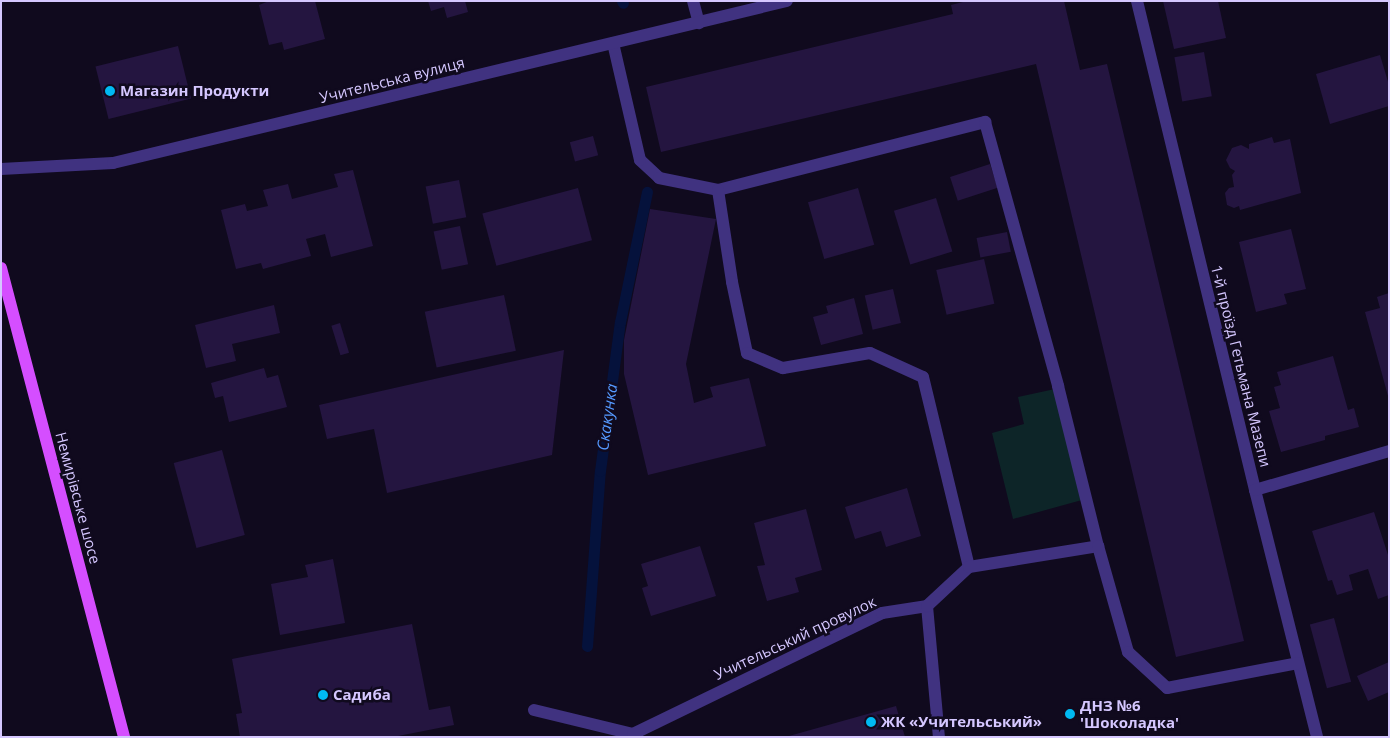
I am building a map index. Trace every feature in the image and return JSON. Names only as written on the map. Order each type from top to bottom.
[{"type":"main road","name":"Немирівське шосе","points":[[1,268],[124,737]]},
{"type":"street","points":[[693,1],[699,22]]},
{"type":"street","name":"Учительська вулиця","points":[[1,169],[113,163],[788,1]]},
{"type":"street","name":"1-й проїзд Гетьмана Мазепи","points":[[1137,1],[1255,490],[1317,737]]},
{"type":"street","points":[[613,43],[640,160],[659,178],[718,190],[985,122],[1058,386],[1098,546],[1128,652],[1167,688],[1298,663]]},
{"type":"street","points":[[718,190],[732,282],[747,353],[782,368],[870,353],[923,377],[968,567]]},
{"type":"street","points":[[1255,490],[1389,451]]},
{"type":"street","points":[[939,737],[927,606],[968,567],[1098,546]]},
{"type":"street","name":"Учительський провулок","points":[[534,710],[633,734],[882,613],[927,606]]},
{"type":"green space","points":[[1055,389],[1082,500],[1013,519],[992,433],[1024,424],[1018,397]]},
{"type":"building","points":[[269,1],[315,1],[325,39],[284,50],[282,42],[269,45],[259,5]]},
{"type":"building","points":[[428,1],[465,1],[468,12],[447,18],[444,7],[431,11]]},
{"type":"building","points":[[967,1],[1064,1],[1080,70],[1107,64],[1244,641],[1176,657],[1036,64],[661,152],[646,87],[953,14],[951,5]]},
{"type":"building","points":[[1163,1],[1218,1],[1226,38],[1174,49]]},
{"type":"building","points":[[178,46],[191,98],[109,119],[96,67]]},
{"type":"building","points":[[1204,52],[1212,96],[1182,102],[1174,57]]},
{"type":"building","points":[[1380,55],[1389,85],[1389,106],[1330,124],[1316,74]]},
{"type":"building","points":[[593,136],[598,155],[575,162],[570,142]]},
{"type":"building","points":[[1272,137],[1274,143],[1290,139],[1301,193],[1240,210],[1239,206],[1234,208],[1227,205],[1225,193],[1229,188],[1234,187],[1232,175],[1235,171],[1230,168],[1226,160],[1232,148],[1241,145],[1249,149],[1249,144]]},
{"type":"building","points":[[990,164],[998,188],[958,201],[950,177]]},
{"type":"building","points":[[353,170],[373,246],[331,257],[325,234],[306,239],[311,256],[263,269],[261,263],[236,269],[221,210],[245,204],[247,211],[268,206],[263,190],[288,184],[292,199],[338,187],[334,174]]},
{"type":"building","points":[[459,180],[466,217],[433,224],[426,186]]},
{"type":"building","points":[[578,188],[592,240],[496,266],[482,214]]},
{"type":"building","points":[[858,188],[874,245],[824,259],[808,202]]},
{"type":"building","points":[[936,198],[952,252],[910,264],[894,211]]},
{"type":"building","points":[[650,209],[716,219],[686,364],[694,403],[713,397],[710,387],[749,378],[766,446],[648,475],[624,374],[624,340]]},
{"type":"building","points":[[460,226],[468,264],[442,270],[434,232]]},
{"type":"building","points":[[1291,229],[1306,289],[1284,294],[1287,304],[1256,312],[1239,242]]},
{"type":"building","points":[[1007,232],[1011,252],[980,258],[977,238]]},
{"type":"building","points":[[984,259],[994,304],[947,315],[936,270]]},
{"type":"building","points":[[893,289],[901,323],[873,330],[865,296]]},
{"type":"building","points":[[1389,293],[1388,396],[1365,312],[1380,308],[1377,297]]},
{"type":"building","points":[[504,295],[516,351],[437,368],[425,312]]},
{"type":"building","points":[[854,298],[863,334],[821,345],[813,317],[828,313],[826,306]]},
{"type":"building","points":[[274,305],[280,333],[232,344],[236,361],[206,368],[195,325]]},
{"type":"building","points":[[340,323],[349,353],[340,355],[331,326]]},
{"type":"building","points":[[564,350],[552,455],[387,493],[374,429],[327,439],[319,405]]},
{"type":"building","points":[[1333,356],[1348,410],[1354,408],[1359,427],[1325,436],[1325,440],[1281,452],[1269,411],[1280,408],[1274,387],[1281,385],[1277,372]]},
{"type":"building","points":[[264,368],[267,378],[278,375],[287,407],[229,422],[223,396],[215,398],[211,383]]},
{"type":"building","points":[[222,450],[245,535],[196,548],[174,463]]},
{"type":"building","points":[[907,488],[921,536],[886,547],[881,531],[855,539],[845,507]]},
{"type":"building","points":[[806,509],[822,570],[795,578],[799,592],[767,601],[757,566],[765,565],[754,523]]},
{"type":"building","points":[[1374,512],[1389,558],[1389,595],[1378,599],[1368,569],[1349,575],[1353,590],[1337,595],[1332,580],[1328,581],[1312,531]]},
{"type":"building","points":[[700,546],[716,596],[651,616],[642,588],[648,586],[641,564]]},
{"type":"building","points":[[333,559],[345,623],[280,635],[271,584],[308,577],[305,565]]},
{"type":"building","points":[[1334,618],[1351,682],[1327,688],[1310,624]]},
{"type":"building","points":[[412,624],[429,710],[450,706],[454,725],[393,737],[240,737],[236,714],[242,713],[232,659]]},
{"type":"building","points":[[1389,662],[1389,692],[1368,701],[1357,676]]},
{"type":"building","name":"ЖК «Учительський»","points":[[896,706],[905,737],[789,737],[789,736]]},
{"type":"waterway","name":"Скакунка","points":[[587,646],[600,471],[620,322],[647,192]]},
{"type":"place","name":"Магазин Продукти","points":[[110,91]]},
{"type":"place","name":"Садиба","points":[[323,695]]},
{"type":"place","name":"ДНЗ №6 'Шоколадка'","points":[[1070,714]]},
{"type":"place","name":"ЖК «Учительський»","points":[[871,722]]}]
